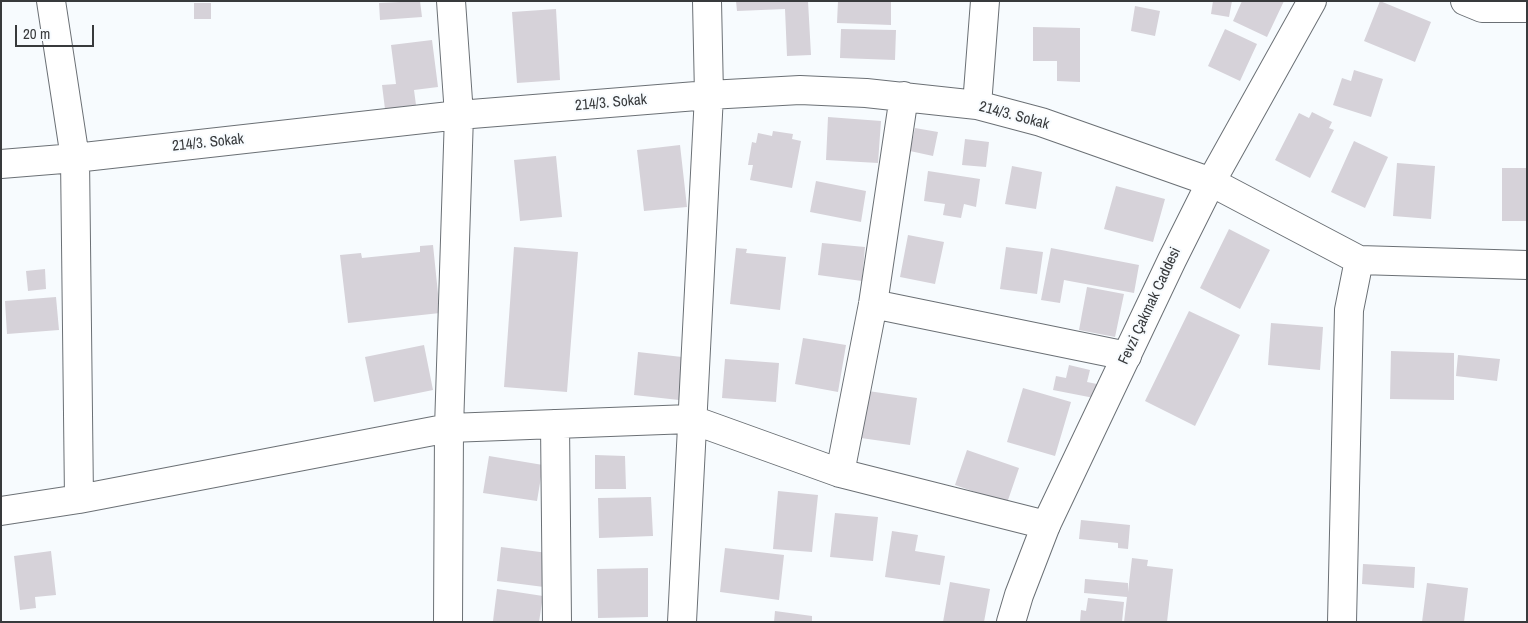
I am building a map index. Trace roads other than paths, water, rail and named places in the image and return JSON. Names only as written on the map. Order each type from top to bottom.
[{"type":"street","points":[[51,1],[75,158],[79,499]]},
{"type":"street","points":[[448,622],[450,428],[459,115],[451,1]]},
{"type":"street","points":[[682,622],[690,419],[709,95],[707,1]]},
{"type":"street","points":[[977,105],[985,1]]},
{"type":"street","name":"Fevzi Çakmak Caddesi","points":[[1011,622],[1019,595],[1046,525],[1126,356],[1211,182],[1312,1]]},
{"type":"street","points":[[1465,1],[1482,8],[1527,8]]},
{"type":"street","name":"214/3. Sokak","points":[[1,164],[75,158],[459,115],[709,95],[800,90],[904,96],[977,105],[1041,122],[1211,182],[1359,260]]},
{"type":"street","points":[[840,473],[873,304],[904,96]]},
{"type":"street","points":[[1342,622],[1349,310],[1359,260],[1527,265]]},
{"type":"street","points":[[873,304],[1126,356]]},
{"type":"street","points":[[1,511],[79,499],[450,428],[690,419],[840,473],[1046,525]]},
{"type":"street","points":[[555,424],[557,622]]}]
